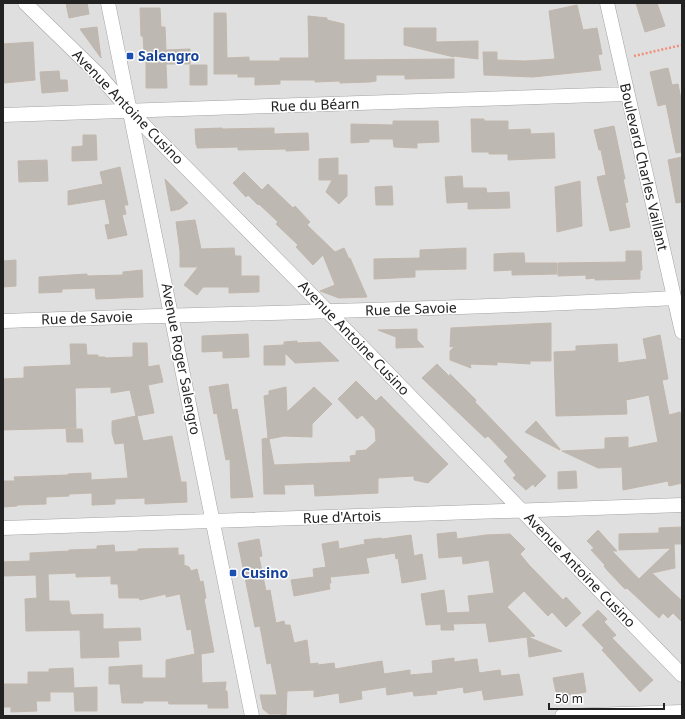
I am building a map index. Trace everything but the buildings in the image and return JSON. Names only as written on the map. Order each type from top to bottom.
[{"type":"street","name":"Avenue Antoine Cusino","points":[[25,3],[99,75],[130,111],[682,675]]},
{"type":"street","name":"Avenue Roger Salengro","points":[[108,3],[252,716]]},
{"type":"street","name":"Boulevard Charles Vaillant","points":[[607,3],[682,332]]},
{"type":"street","name":"Rue du Béarn","points":[[3,115],[627,94]]},
{"type":"street","name":"Rue de Savoie","points":[[3,321],[172,315],[328,312],[674,298]]},
{"type":"street","name":"Rue d'Artois","points":[[3,528],[682,505]]},
{"type":"street","points":[[562,716],[682,712]]},
{"type":"path","points":[[620,59],[682,45]]},
{"type":"shaded area","points":[[3,3],[682,3],[682,716],[3,716]]},
{"type":"place","name":"Salengro","points":[[130,56]]},
{"type":"place","name":"Cusino","points":[[233,573]]}]
